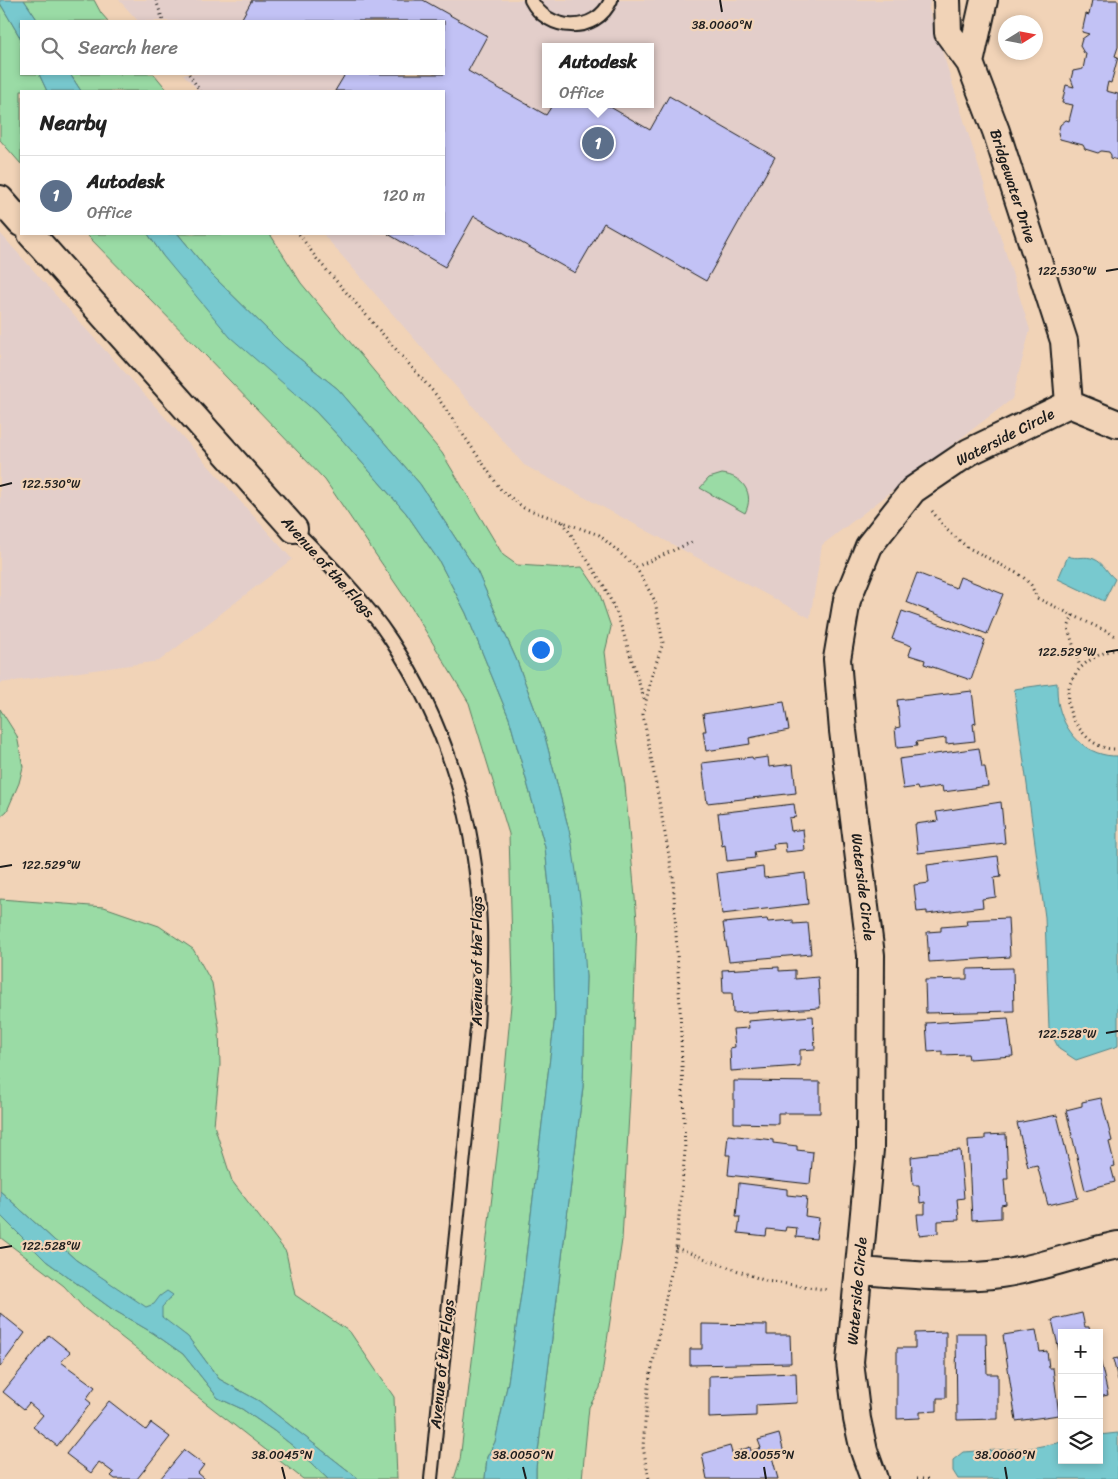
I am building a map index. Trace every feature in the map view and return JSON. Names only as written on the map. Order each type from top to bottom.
[{"type":"street","name":"Bridgewater Drive","points":[[947,0],[948,34],[970,63],[996,131],[1064,341],[1069,404]]},
{"type":"street","points":[[970,63],[984,0]]},
{"type":"street","points":[[0,199],[20,222]]},
{"type":"street","name":"Avenue of the Flags","points":[[32,235],[294,529]]},
{"type":"street","points":[[1069,404],[1118,424]]},
{"type":"street","name":"Waterside Circle","points":[[874,1479],[864,1451],[857,1419],[850,1362],[870,1149],[871,955],[843,731],[837,659],[847,600],[869,546],[913,490],[969,452],[1069,404]]},
{"type":"street","points":[[857,1282],[1000,1274],[1047,1265],[1118,1245]]},
{"type":"lane","points":[[531,0],[536,9],[549,20],[566,26],[583,24],[598,16],[610,0]]},
{"type":"lane","name":"Avenue of the Flags","points":[[294,529],[327,562],[360,600],[390,639],[417,683],[438,728],[455,776],[468,823],[476,873],[480,926],[480,979],[477,1028],[431,1479]]},
{"type":"path","points":[[156,0],[163,20]]},
{"type":"path","points":[[190,75],[199,90]]},
{"type":"path","points":[[300,235],[317,259],[436,395],[501,490],[524,508],[599,535],[636,567],[655,601],[663,643],[652,675],[643,714],[673,877],[685,1151],[676,1248],[648,1387],[643,1447],[649,1479]]},
{"type":"path","points":[[913,490],[947,530],[962,544],[1022,576],[1031,585],[1038,598],[1118,637]]},
{"type":"path","points":[[562,522],[604,586],[618,616],[646,703]]},
{"type":"path","points":[[636,567],[692,542]]},
{"type":"path","points":[[1073,615],[1068,628],[1080,667]]},
{"type":"path","points":[[1118,649],[1104,652],[1080,667],[1070,682],[1068,701],[1074,722],[1086,737],[1102,747],[1118,749]]},
{"type":"path","points":[[676,1248],[766,1281],[857,1282]]},
{"type":"path","points":[[918,1479],[928,1479]]},
{"type":"shaded area","points":[[119,0],[930,0],[929,9],[1030,330],[1012,399],[822,545],[810,618],[524,465],[324,235],[445,235],[445,90],[198,90],[184,75],[445,75],[445,20],[137,20]]},
{"type":"shaded area","points":[[0,233],[292,559],[159,661],[0,683]]},
{"type":"green space","points":[[24,0],[94,0],[107,20],[37,20]]},
{"type":"green space","points":[[0,3],[20,37],[20,75],[39,75],[47,90],[20,90],[20,163],[0,140]]},
{"type":"green space","points":[[71,75],[155,75],[167,90],[80,90]]},
{"type":"green space","points":[[87,235],[149,235],[163,256],[284,383],[316,412],[406,513],[439,561],[466,613],[509,718],[545,847],[553,925],[555,1016],[523,1281],[508,1382],[495,1442],[487,1457],[485,1479],[454,1479],[460,1460],[498,1147],[513,983],[509,834],[469,703],[408,602],[325,480]]},
{"type":"green space","points":[[179,235],[271,235],[301,283],[442,453],[503,555],[517,565],[582,567],[599,592],[611,627],[605,652],[625,785],[637,920],[632,1060],[622,1240],[600,1388],[589,1407],[582,1479],[536,1479],[583,1087],[586,977],[571,838],[545,737],[517,661],[477,571],[420,484],[338,389],[285,347],[211,274]]},
{"type":"green space","points":[[722,474],[736,478],[745,487],[749,499],[745,513],[700,488],[709,478]]},
{"type":"green space","points":[[0,709],[17,736],[23,767],[19,783],[7,811],[0,817]]},
{"type":"green space","points":[[0,899],[104,907],[159,926],[193,949],[212,983],[219,1028],[220,1065],[214,1125],[232,1181],[286,1252],[295,1295],[350,1332],[394,1397],[397,1479],[359,1479],[259,1401],[219,1379],[188,1337],[76,1260],[0,1191]]},
{"type":"green space","points":[[0,1215],[46,1261],[112,1309],[153,1333],[183,1354],[218,1398],[242,1409],[274,1431],[328,1479],[303,1479],[84,1308],[64,1286],[1,1238]]},
{"type":"water","points":[[0,0],[24,0],[37,20],[20,20],[20,37]]},
{"type":"water","points":[[39,75],[71,75],[80,90],[47,90]]},
{"type":"water","points":[[149,235],[179,235],[211,274],[285,347],[338,389],[420,484],[477,571],[517,661],[545,737],[571,838],[582,912],[586,977],[583,1087],[536,1479],[485,1479],[487,1457],[495,1442],[508,1382],[523,1281],[555,1016],[553,925],[545,847],[509,718],[466,613],[439,561],[406,513],[316,412],[230,337],[163,256]]},
{"type":"water","points":[[1068,556],[1094,559],[1115,579],[1104,601],[1058,579]]},
{"type":"water","points":[[1057,683],[1057,698],[1062,717],[1073,735],[1097,753],[1118,756],[1118,1046],[1076,1060],[1059,1049],[1049,1029],[1045,917],[1014,689]]},
{"type":"water","points":[[0,1191],[76,1260],[146,1307],[154,1304],[167,1291],[173,1295],[162,1307],[162,1317],[188,1337],[219,1379],[259,1401],[359,1479],[328,1479],[274,1431],[242,1409],[218,1398],[183,1354],[153,1333],[112,1309],[46,1261],[0,1215]]},
{"type":"water","points":[[1118,1433],[1118,1479],[958,1479],[953,1471],[953,1460],[963,1452],[1031,1448],[1058,1443],[1058,1464],[1103,1464],[1103,1435]]},
{"type":"building","points":[[252,0],[423,0],[487,36],[468,71],[546,115],[550,108],[612,108],[650,130],[669,96],[775,157],[706,281],[604,223],[575,273],[474,216],[445,267],[390,235],[445,235],[445,90],[336,90],[344,76],[342,75],[445,75],[445,20],[245,20],[242,18]]},
{"type":"building","points":[[1092,0],[1118,0],[1118,47],[1115,56],[1118,57],[1111,83],[1108,82],[1106,91],[1118,94],[1118,160],[1111,158],[1109,152],[1101,151],[1098,153],[1085,149],[1083,145],[1060,139],[1058,133],[1060,125],[1066,120],[1069,121],[1073,105],[1062,103],[1066,85],[1074,87],[1071,79],[1073,71],[1083,69],[1086,54],[1080,46],[1082,39],[1089,34],[1082,32],[1086,14],[1089,15]]},
{"type":"building","points":[[917,573],[956,588],[960,577],[1003,594],[987,634],[906,602]]},
{"type":"building","points":[[902,611],[985,640],[971,680],[924,664],[925,660],[909,655],[912,646],[892,639]]},
{"type":"building","points":[[972,691],[976,723],[973,724],[975,741],[946,744],[946,738],[916,742],[917,746],[897,748],[895,728],[900,727],[897,700]]},
{"type":"building","points":[[784,702],[789,730],[749,738],[750,744],[706,751],[703,731],[706,731],[703,714]]},
{"type":"building","points":[[979,748],[988,786],[943,792],[942,786],[918,790],[917,787],[903,789],[899,759]]},
{"type":"building","points":[[752,757],[753,759],[768,757],[769,767],[793,764],[796,793],[707,803],[702,763]]},
{"type":"building","points":[[1001,802],[1005,843],[918,853],[915,824],[938,821],[936,812]]},
{"type":"building","points":[[794,804],[796,817],[789,818],[791,831],[803,829],[805,850],[786,852],[785,843],[773,844],[774,849],[754,852],[755,858],[727,861],[725,845],[722,846],[718,813]]},
{"type":"building","points":[[998,856],[1001,877],[994,878],[996,897],[982,899],[983,907],[927,914],[927,911],[917,912],[914,885],[929,883],[927,865]]},
{"type":"building","points":[[763,867],[764,878],[805,873],[808,904],[722,914],[717,873]]},
{"type":"building","points":[[1008,918],[1010,957],[929,962],[927,932],[941,931],[941,927],[967,925],[966,920]]},
{"type":"building","points":[[767,919],[768,922],[793,920],[793,924],[808,923],[811,954],[729,961],[723,923]]},
{"type":"building","points":[[779,967],[779,971],[795,970],[795,979],[818,977],[820,1008],[733,1013],[732,993],[723,993],[722,970]]},
{"type":"building","points":[[1013,968],[1014,1011],[926,1013],[925,980],[967,979],[967,969]]},
{"type":"building","points":[[813,1016],[815,1049],[800,1050],[800,1066],[731,1071],[730,1048],[735,1047],[733,1029],[749,1028],[748,1021]]},
{"type":"building","points":[[1008,1018],[1013,1056],[969,1059],[968,1054],[942,1055],[942,1051],[928,1052],[926,1023]]},
{"type":"building","points":[[734,1081],[820,1082],[820,1113],[778,1113],[778,1124],[734,1123]]},
{"type":"building","points":[[1101,1098],[1112,1141],[1109,1142],[1115,1166],[1111,1167],[1115,1182],[1085,1190],[1066,1110],[1082,1106],[1082,1102]]},
{"type":"building","points":[[1057,1115],[1078,1198],[1048,1205],[1037,1165],[1028,1167],[1017,1123]]},
{"type":"building","points":[[1006,1134],[1008,1179],[1004,1179],[1006,1204],[1001,1205],[1001,1218],[972,1220],[968,1140],[985,1139],[985,1135]]},
{"type":"building","points":[[728,1135],[773,1140],[773,1143],[797,1146],[797,1150],[813,1152],[810,1184],[728,1175],[730,1155],[726,1155]]},
{"type":"building","points":[[960,1150],[964,1198],[957,1199],[959,1220],[938,1221],[938,1233],[919,1235],[917,1214],[925,1214],[925,1202],[920,1203],[919,1185],[913,1185],[911,1157],[927,1155],[927,1153]]},
{"type":"building","points":[[739,1183],[787,1189],[787,1195],[807,1197],[805,1216],[819,1218],[816,1239],[796,1237],[797,1228],[786,1227],[785,1231],[767,1229],[766,1236],[738,1233],[740,1217],[736,1217]]},
{"type":"building","points":[[0,1313],[25,1333],[0,1367]]},
{"type":"building","points":[[1082,1313],[1085,1327],[1089,1327],[1089,1329],[1058,1329],[1058,1346],[1052,1320]]},
{"type":"building","points":[[702,1324],[767,1325],[767,1335],[790,1335],[791,1363],[690,1365],[690,1349],[702,1349]]},
{"type":"building","points":[[1036,1330],[1040,1352],[1047,1351],[1049,1368],[1053,1368],[1058,1415],[1016,1421],[1003,1335]]},
{"type":"building","points":[[946,1332],[946,1398],[937,1398],[937,1411],[920,1412],[920,1418],[897,1419],[897,1348],[915,1348],[915,1333]]},
{"type":"building","points":[[956,1333],[986,1333],[987,1374],[998,1374],[998,1419],[957,1420]]},
{"type":"building","points":[[49,1335],[70,1352],[61,1362],[95,1387],[86,1399],[91,1403],[57,1446],[33,1427],[43,1415],[29,1403],[24,1409],[3,1392]]},
{"type":"building","points":[[1118,1358],[1118,1380],[1113,1359]]},
{"type":"building","points":[[1103,1372],[1108,1395],[1103,1396]]},
{"type":"building","points":[[796,1373],[797,1403],[756,1405],[756,1416],[709,1418],[709,1376]]},
{"type":"building","points":[[109,1401],[146,1430],[151,1423],[170,1437],[137,1479],[115,1479],[111,1476],[114,1473],[99,1462],[91,1473],[66,1454]]},
{"type":"building","points":[[779,1434],[784,1453],[772,1457],[778,1479],[707,1479],[702,1454],[730,1446],[732,1453],[750,1447],[751,1451],[761,1448],[758,1440]]},
{"type":"building","points":[[184,1450],[204,1465],[198,1473],[205,1479],[160,1479]]},
{"type":"place","name":"Autodesk","points":[[598,143]]}]
